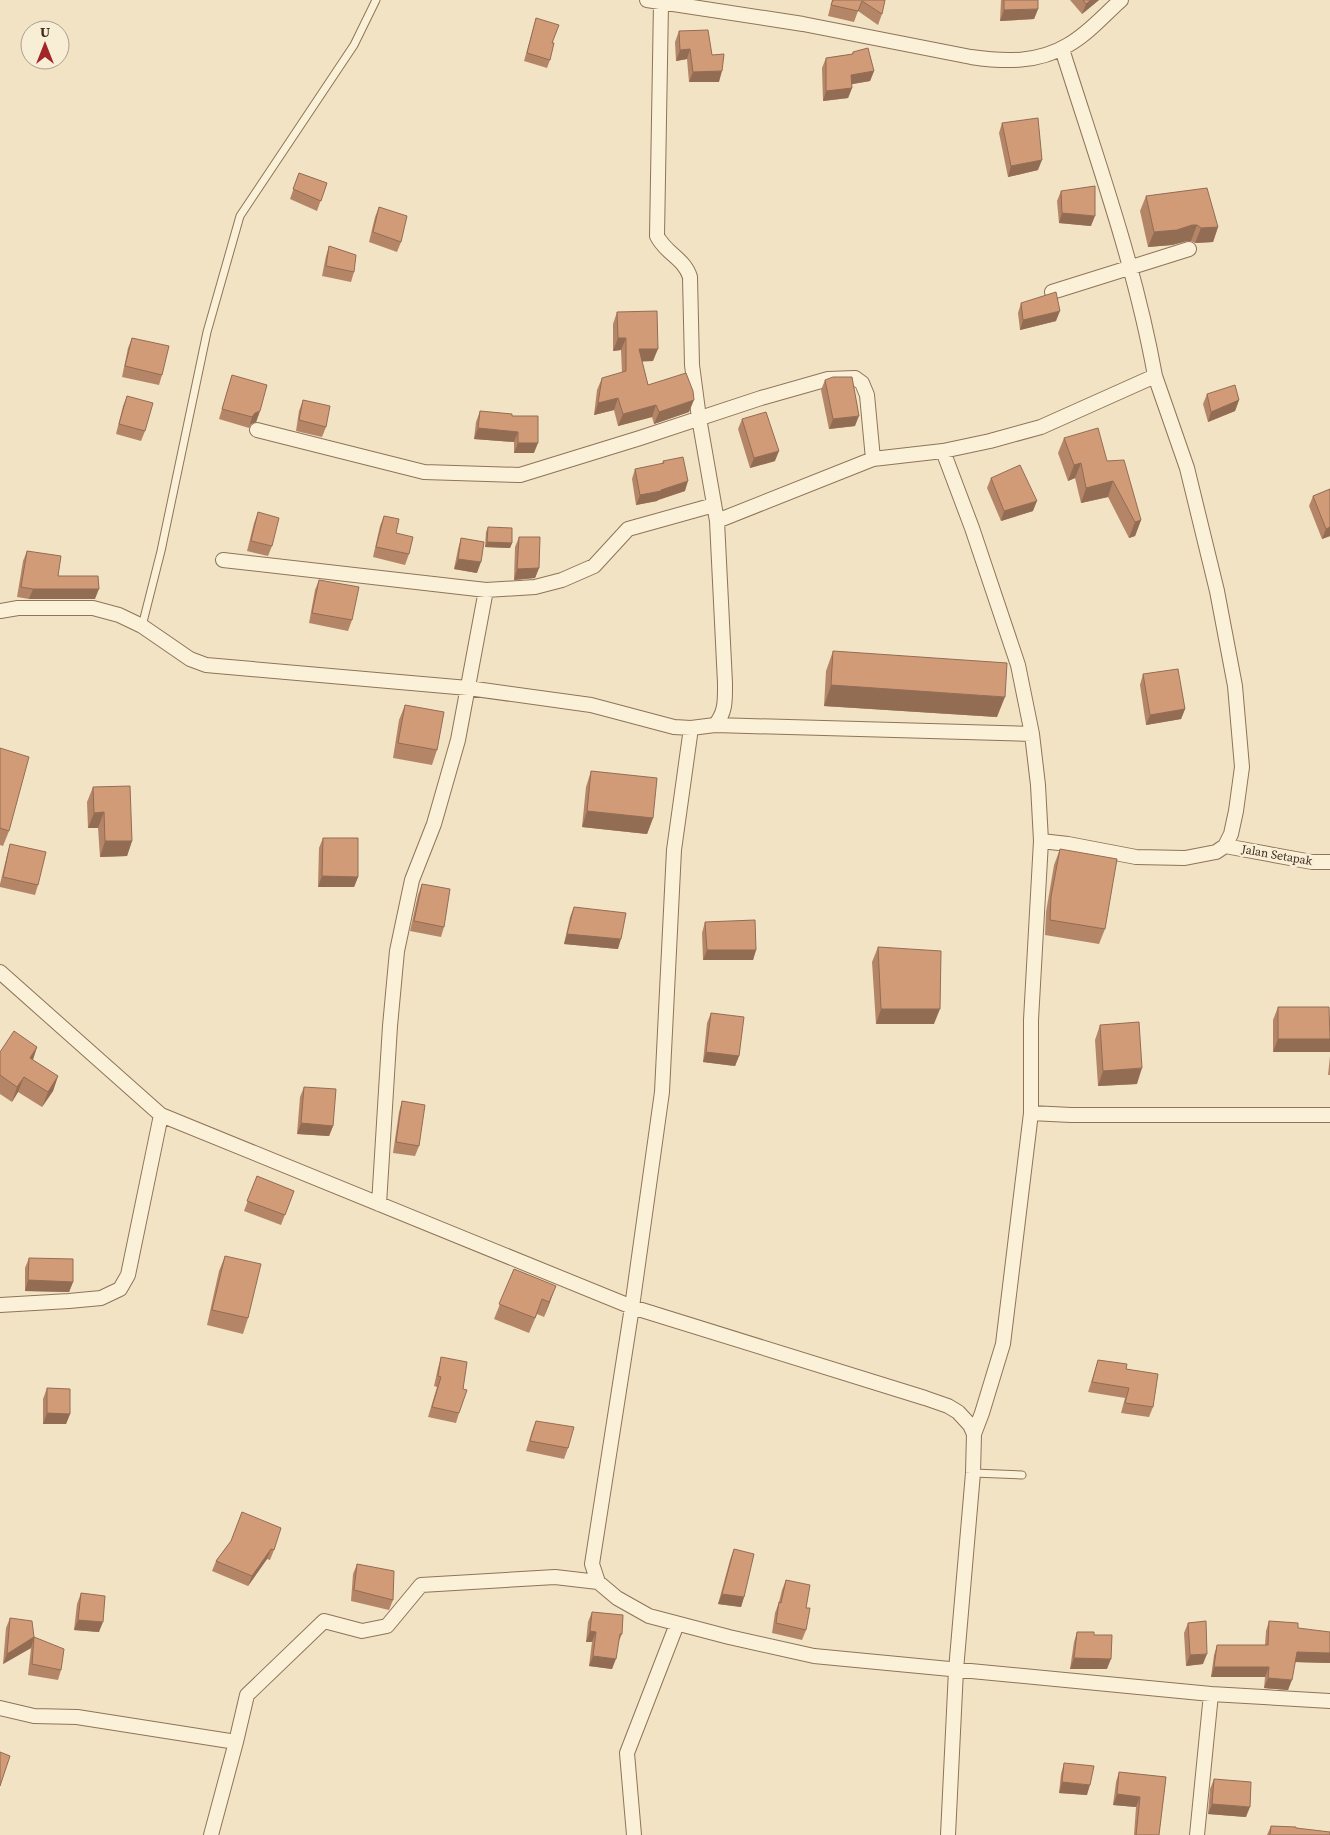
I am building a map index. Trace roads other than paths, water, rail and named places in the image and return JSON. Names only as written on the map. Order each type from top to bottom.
[{"type":"street","points":[[647,0],[803,24],[996,61],[1022,61],[1062,49],[1070,45],[1121,0]]},
{"type":"street","points":[[661,3],[657,236],[662,246],[687,267],[690,277],[692,365],[717,521],[725,683],[724,709],[721,718],[715,725]]},
{"type":"street","points":[[1041,841],[1068,844],[1136,857],[1184,858],[1216,852],[1225,846],[1231,834],[1242,766],[1235,686],[1217,591],[1187,468],[1155,376],[1148,335],[1130,267],[1062,49]]},
{"type":"street","points":[[1052,292],[1189,249]]},
{"type":"street","points":[[717,521],[873,458],[943,451],[1041,427],[1155,376]]},
{"type":"street","points":[[257,430],[424,472],[520,475],[761,398],[828,379],[855,378],[862,383],[867,394],[873,458]]},
{"type":"street","points":[[943,451],[972,528],[1015,656],[1032,734],[1038,785],[1041,841],[1031,1020],[1031,1113],[1003,1344],[974,1434],[973,1473],[956,1670],[948,1835]]},
{"type":"street","points":[[222,560],[486,590],[534,587],[562,580],[594,566],[628,530],[714,505]]},
{"type":"street","points":[[379,1204],[390,1026],[397,951],[412,880],[434,824],[458,740],[486,590]]},
{"type":"street","points":[[0,611],[18,608],[93,608],[120,615],[142,626],[190,659],[206,665],[468,688],[590,705],[674,727],[691,728],[715,725],[1032,734]]},
{"type":"street","points":[[691,728],[674,850],[662,1092],[632,1307],[592,1564],[598,1582],[617,1598],[649,1616],[814,1656],[1211,1694],[1330,1701]]},
{"type":"street","name":"Jalan Setapak","points":[[1225,846],[1312,862],[1330,862]]},
{"type":"street","points":[[0,972],[160,1116],[632,1307],[948,1406],[958,1412],[970,1425],[974,1434]]},
{"type":"street","points":[[1031,1113],[1071,1116],[1330,1115]]},
{"type":"street","points":[[0,1305],[69,1302],[101,1298],[120,1290],[128,1275],[160,1116]]},
{"type":"street","points":[[958,1412],[982,1413]]},
{"type":"street","points":[[211,1835],[247,1695],[324,1621],[362,1631],[387,1626],[421,1585],[555,1577],[598,1582]]},
{"type":"street","points":[[634,1835],[627,1753],[677,1624]]},
{"type":"street","points":[[1197,1835],[1211,1694]]},
{"type":"street","points":[[0,1708],[34,1716],[77,1717],[236,1742]]},
{"type":"lane","points":[[142,626],[161,551],[207,332],[240,216],[354,45],[376,0]]},
{"type":"lane","points":[[973,1473],[1022,1475]]}]
